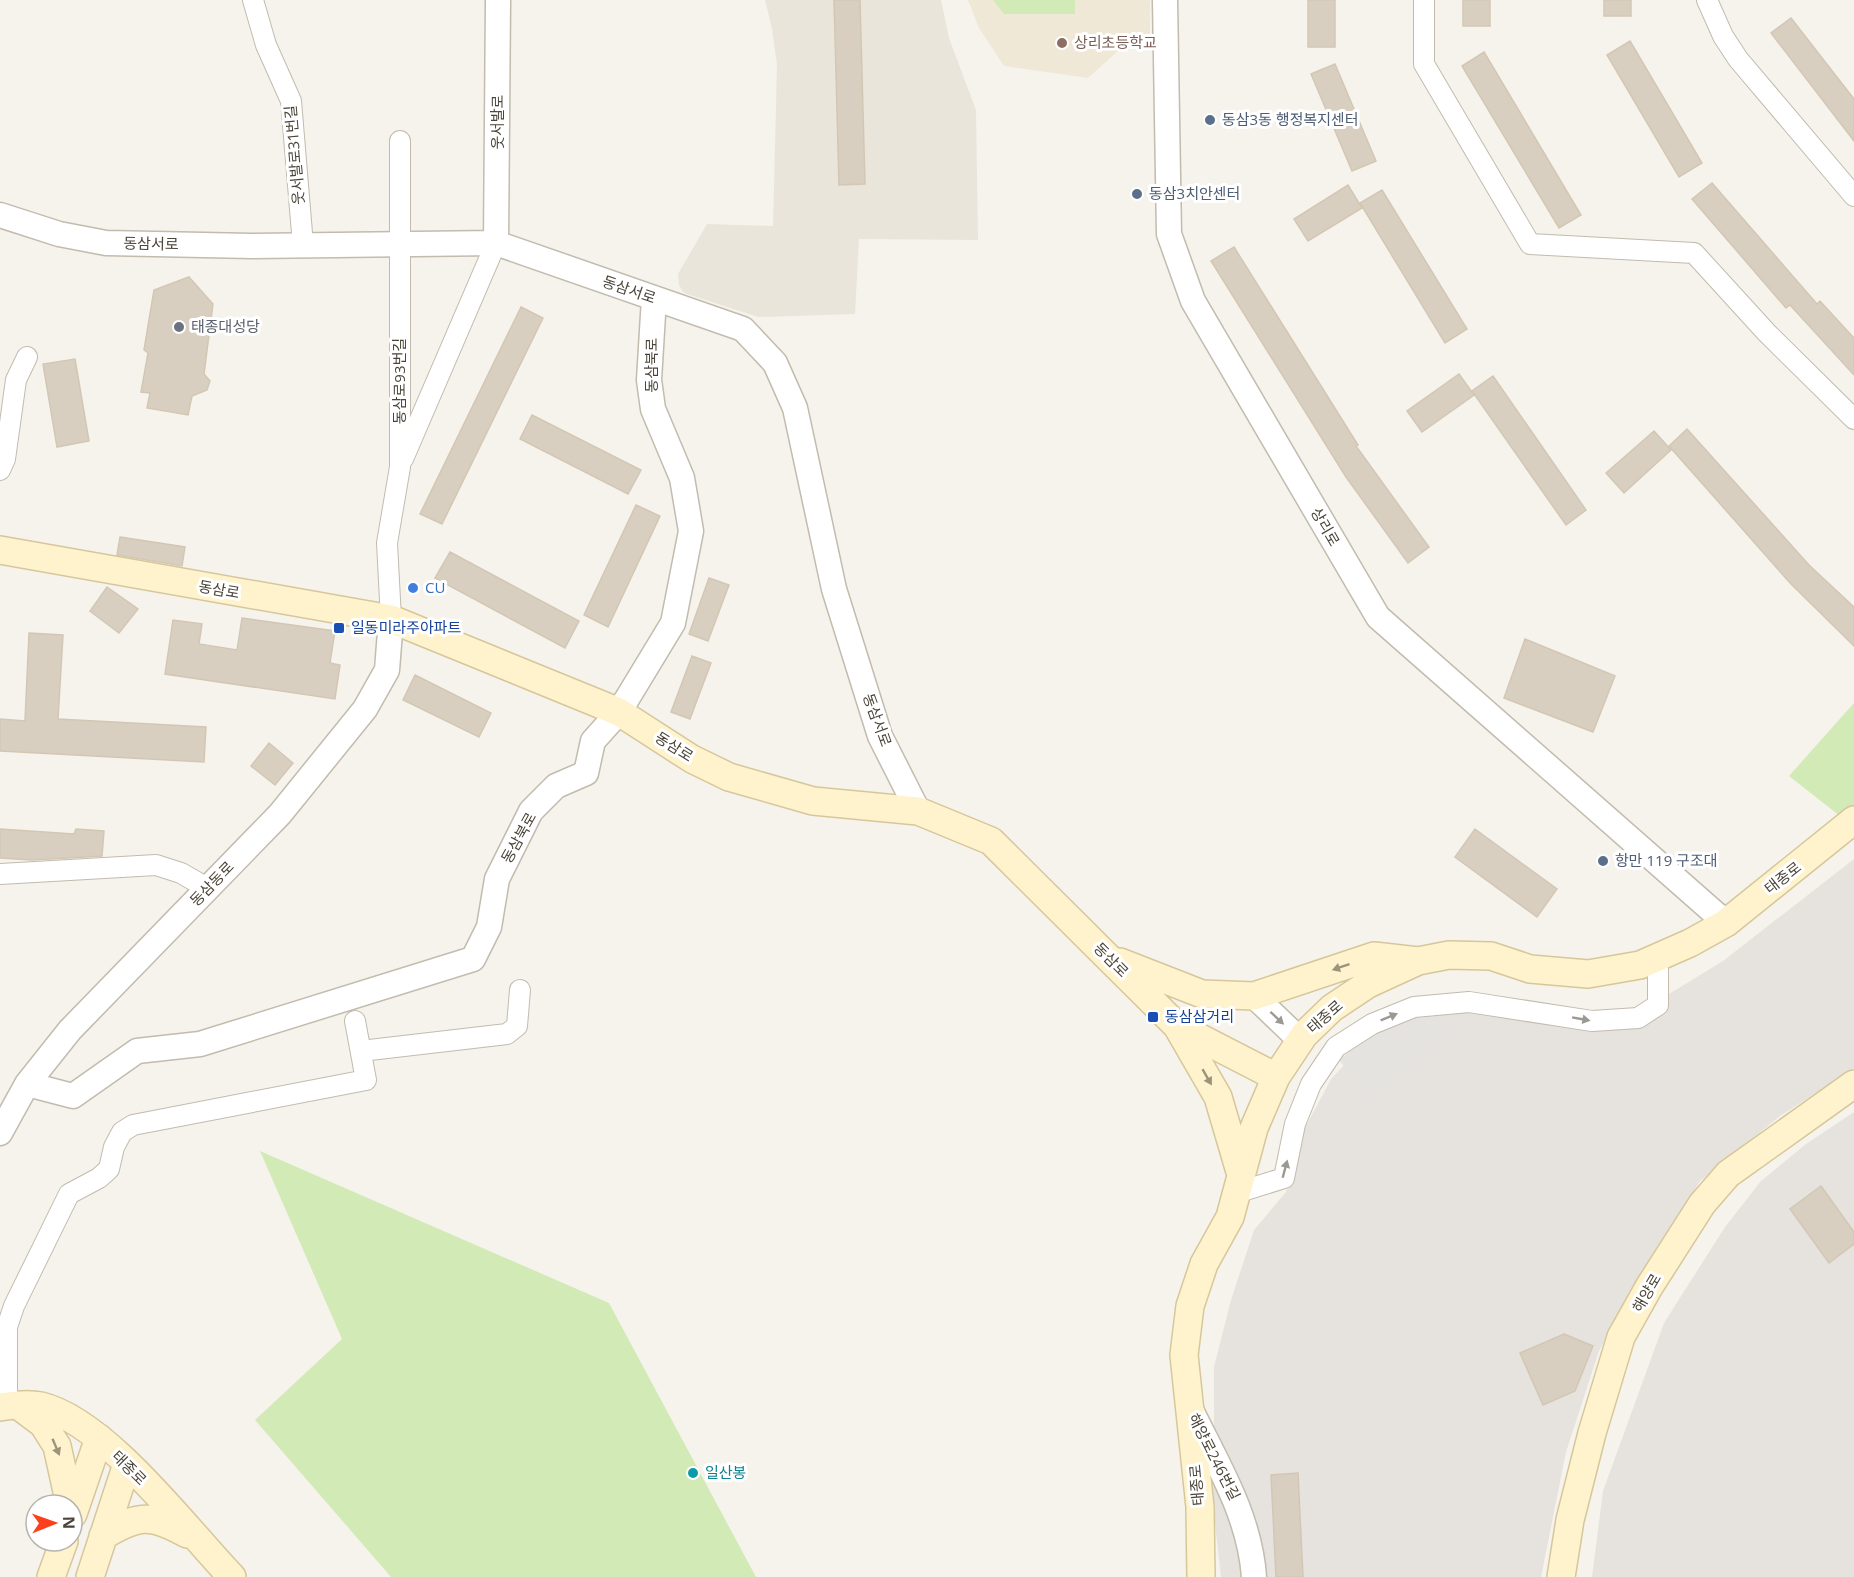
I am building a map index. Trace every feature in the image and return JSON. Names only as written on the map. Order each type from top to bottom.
[{"type":"main road","name":"동삼로","points":[[0,550],[391,619],[619,712],[692,759],[729,777],[813,801],[918,811],[991,841],[1177,1026],[1276,1077]]},
{"type":"main road","name":"태종로","points":[[1201,1577],[1200,1507],[1184,1355],[1190,1306],[1204,1264],[1230,1216],[1254,1128],[1276,1077],[1300,1040],[1332,1008],[1368,984],[1418,961],[1449,955],[1491,956],[1530,969],[1588,974],[1640,965],[1690,943],[1726,923],[1854,820]]},
{"type":"main road","points":[[1109,958],[1202,994],[1254,996],[1374,956],[1418,961]]},
{"type":"main road","points":[[1177,1026],[1218,1097],[1239,1184]]},
{"type":"main road","name":"해양로","points":[[1561,1577],[1570,1520],[1592,1433],[1621,1337],[1649,1287],[1702,1204],[1728,1174],[1854,1084]]},
{"type":"main road","name":"태종로","points":[[9,1406],[41,1406],[78,1422],[99,1438],[127,1464],[232,1577]]},
{"type":"main road","points":[[9,1406],[43,1424],[57,1446],[67,1493]]},
{"type":"main road","points":[[80,1493],[99,1438]]},
{"type":"main road","points":[[90,1577],[127,1464]]},
{"type":"main road","points":[[103,1536],[124,1523],[147,1518],[172,1525],[194,1538]]},
{"type":"main road","points":[[51,1577],[60,1553]]},
{"type":"street","name":"웃서발로31번길","points":[[253,0],[266,45],[291,101],[303,245]]},
{"type":"street","name":"웃서발로","points":[[496,243],[498,0]]},
{"type":"street","name":"상리로","points":[[1165,0],[1169,234],[1180,266],[1199,311],[1378,617],[1726,923]]},
{"type":"street","points":[[1424,0],[1424,64],[1530,244],[1694,253],[1767,333],[1854,419]]},
{"type":"street","points":[[1707,0],[1723,36],[1738,59],[1854,196]]},
{"type":"street","name":"동삼로93번길","points":[[391,619],[387,543],[400,467],[400,141]]},
{"type":"street","name":"동삼서로","points":[[0,215],[59,234],[106,243],[303,245],[496,243],[743,329],[775,363],[795,408],[834,589],[880,736],[918,811]]},
{"type":"street","points":[[400,467],[496,243]]},
{"type":"street","name":"동삼북로","points":[[27,1084],[73,1096],[137,1051],[200,1044],[473,959],[489,927],[497,879],[531,812],[556,786],[586,773],[593,741],[619,712],[673,623],[691,531],[682,478],[653,409],[649,380],[654,298]]},
{"type":"street","points":[[2,462],[8,378],[27,357]]},
{"type":"street","name":"동삼동로","points":[[0,1133],[27,1084],[70,1030],[280,814],[365,709],[387,670],[391,619]]},
{"type":"street","points":[[0,874],[156,865],[182,873],[207,888]]},
{"type":"street","points":[[1239,1184],[1284,1178],[1295,1124],[1311,1084],[1336,1047],[1372,1024],[1414,1007],[1469,1002],[1592,1021],[1638,1018],[1658,1005],[1658,957]]},
{"type":"street","points":[[361,1051],[507,1034],[518,1026],[520,990]]},
{"type":"street","points":[[1254,996],[1300,1040]]},
{"type":"street","points":[[9,1406],[8,1327],[14,1306],[69,1194],[99,1178],[109,1169],[114,1147],[122,1132],[133,1125],[366,1080],[355,1021]]},
{"type":"street","name":"해양로246번길","points":[[1189,1406],[1238,1505],[1254,1577]]},
{"type":"street","points":[[1200,1507],[1238,1505]]},
{"type":"shaded area","points":[[765,0],[941,0],[949,38],[976,110],[978,240],[859,239],[855,314],[758,317],[684,293],[679,285],[678,274],[707,224],[773,226],[777,65]]},
{"type":"shaded area","name":"상리초등학교","points":[[968,0],[1150,0],[1150,36],[1119,50],[1088,78],[1004,66],[979,28]]},
{"type":"shaded area","points":[[1854,859],[1854,1068],[1780,1116],[1700,1181],[1635,1285],[1599,1351],[1566,1452],[1541,1577],[1221,1577],[1211,1488],[1214,1367],[1231,1300],[1254,1230],[1286,1192],[1305,1128],[1331,1079],[1362,1046],[1397,1024],[1464,1010],[1615,1027],[1723,961]]},
{"type":"shaded area","points":[[1441,1009],[1453,1027],[1452,1035],[1370,1100],[1339,1060],[1362,1041],[1394,1023]]},
{"type":"shaded area","points":[[1854,1112],[1854,1577],[1592,1577],[1603,1491],[1664,1323],[1725,1227],[1761,1181],[1806,1144]]},
{"type":"green space","points":[[993,0],[1075,0],[1075,14],[1004,14]]},
{"type":"green space","points":[[1854,703],[1854,827],[1789,776]]},
{"type":"green space","points":[[260,1151],[609,1303],[756,1577],[391,1577],[255,1420],[342,1339]]},
{"type":"building","points":[[834,0],[860,0],[865,184],[839,185]]},
{"type":"building","points":[[1308,0],[1335,0],[1335,47],[1308,47]]},
{"type":"building","points":[[1463,0],[1490,0],[1490,26],[1463,26]]},
{"type":"building","points":[[1604,0],[1631,0],[1631,16],[1604,16]]},
{"type":"building","points":[[1791,18],[1854,99],[1854,141],[1771,33]]},
{"type":"building","points":[[1630,41],[1702,163],[1679,177],[1607,55]]},
{"type":"building","points":[[1484,52],[1581,215],[1559,228],[1462,66]]},
{"type":"building","points":[[1335,64],[1376,161],[1352,171],[1311,74]]},
{"type":"building","points":[[1712,183],[1817,304],[1820,301],[1854,338],[1854,375],[1790,305],[1786,308],[1692,199]]},
{"type":"building","points":[[1348,185],[1362,208],[1308,241],[1294,219]]},
{"type":"building","points":[[1382,190],[1467,329],[1445,343],[1360,203]]},
{"type":"building","points":[[1234,247],[1358,445],[1356,446],[1429,547],[1408,563],[1346,477],[1211,261]]},
{"type":"building","name":"태종대성당","points":[[189,277],[213,304],[204,374],[210,381],[207,390],[192,396],[188,415],[147,408],[150,393],[141,392],[148,353],[144,350],[154,290]]},
{"type":"building","points":[[521,307],[543,318],[442,524],[420,514]]},
{"type":"building","points":[[75,359],[89,441],[57,447],[43,364]]},
{"type":"building","points":[[1459,374],[1474,395],[1422,432],[1407,411]]},
{"type":"building","points":[[1493,376],[1586,510],[1566,525],[1472,391]]},
{"type":"building","points":[[532,415],[641,470],[628,494],[520,439]]},
{"type":"building","points":[[1687,429],[1809,565],[1854,607],[1854,646],[1791,584],[1669,446]]},
{"type":"building","points":[[1654,431],[1671,450],[1624,493],[1606,473]]},
{"type":"building","points":[[636,505],[660,516],[608,627],[584,615]]},
{"type":"building","points":[[120,537],[185,547],[182,566],[117,555]]},
{"type":"building","points":[[450,552],[579,621],[565,648],[435,578]]},
{"type":"building","points":[[709,578],[729,585],[708,641],[689,634]]},
{"type":"building","points":[[107,587],[138,609],[119,633],[90,611]]},
{"type":"building","points":[[242,618],[335,631],[330,663],[340,665],[335,699],[165,674],[173,620],[202,624],[199,644],[237,650]]},
{"type":"building","points":[[29,633],[63,635],[58,719],[206,727],[204,762],[0,751],[0,719],[25,721]]},
{"type":"building","points":[[1525,639],[1615,676],[1593,732],[1504,698]]},
{"type":"building","points":[[692,656],[711,663],[690,719],[671,712]]},
{"type":"building","points":[[415,675],[491,713],[479,737],[403,700]]},
{"type":"building","points":[[269,743],[293,763],[275,785],[251,766]]},
{"type":"building","points":[[0,829],[74,834],[76,829],[104,831],[102,856],[32,860],[0,858]]},
{"type":"building","points":[[1475,829],[1557,889],[1537,917],[1455,857]]},
{"type":"building","points":[[1821,1186],[1854,1232],[1854,1244],[1829,1263],[1790,1209]]},
{"type":"building","points":[[1564,1334],[1593,1346],[1575,1391],[1543,1405],[1520,1353]]},
{"type":"building","points":[[1298,1473],[1303,1577],[1276,1577],[1271,1475]]},
{"type":"place","name":"상리초등학교","points":[[1062,43]]},
{"type":"place","name":"동삼3동 행정복지센터","points":[[1210,120]]},
{"type":"place","name":"동삼3치안센터","points":[[1137,194]]},
{"type":"place","name":"태종대성당","points":[[179,327]]},
{"type":"place","name":"CU","points":[[413,588]]},
{"type":"place","name":"일동미라주아파트","points":[[339,628]]},
{"type":"place","name":"항만 119 구조대","points":[[1603,861]]},
{"type":"place","name":"동삼삼거리","points":[[1153,1017]]},
{"type":"place","name":"일산봉","points":[[693,1473]]}]
